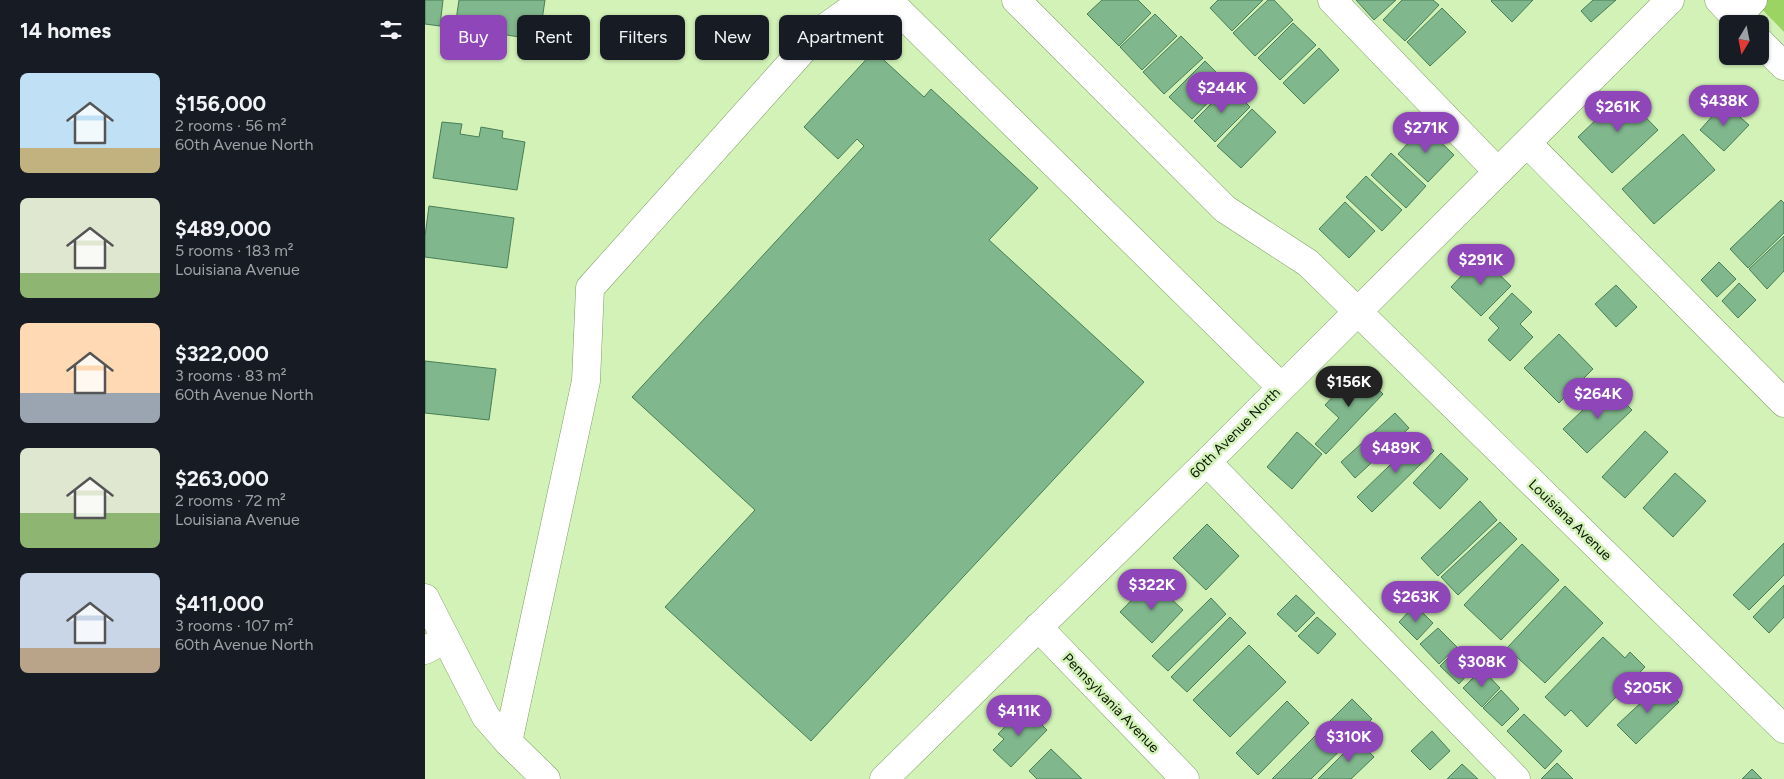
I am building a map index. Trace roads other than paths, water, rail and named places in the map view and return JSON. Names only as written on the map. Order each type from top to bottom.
[{"type":"street","name":"Louisiana Avenue","points":[[1016,0],[1225,209],[1308,263],[1784,729]]},
{"type":"street","points":[[1332,0],[1498,172]]},
{"type":"street","name":"60th Avenue North","points":[[884,779],[1207,462],[1671,0]]},
{"type":"street","points":[[508,742],[586,381],[590,288],[819,32],[861,2],[894,6],[1281,387]]},
{"type":"street","points":[[1769,51],[1784,66]]},
{"type":"street","points":[[1527,143],[1784,403]]},
{"type":"street","points":[[1207,462],[1516,779]]},
{"type":"street","points":[[425,598],[436,645],[486,716],[508,742],[546,779]]},
{"type":"street","name":"Pennsylvania Avenue","points":[[1038,627],[1185,779]]}]
